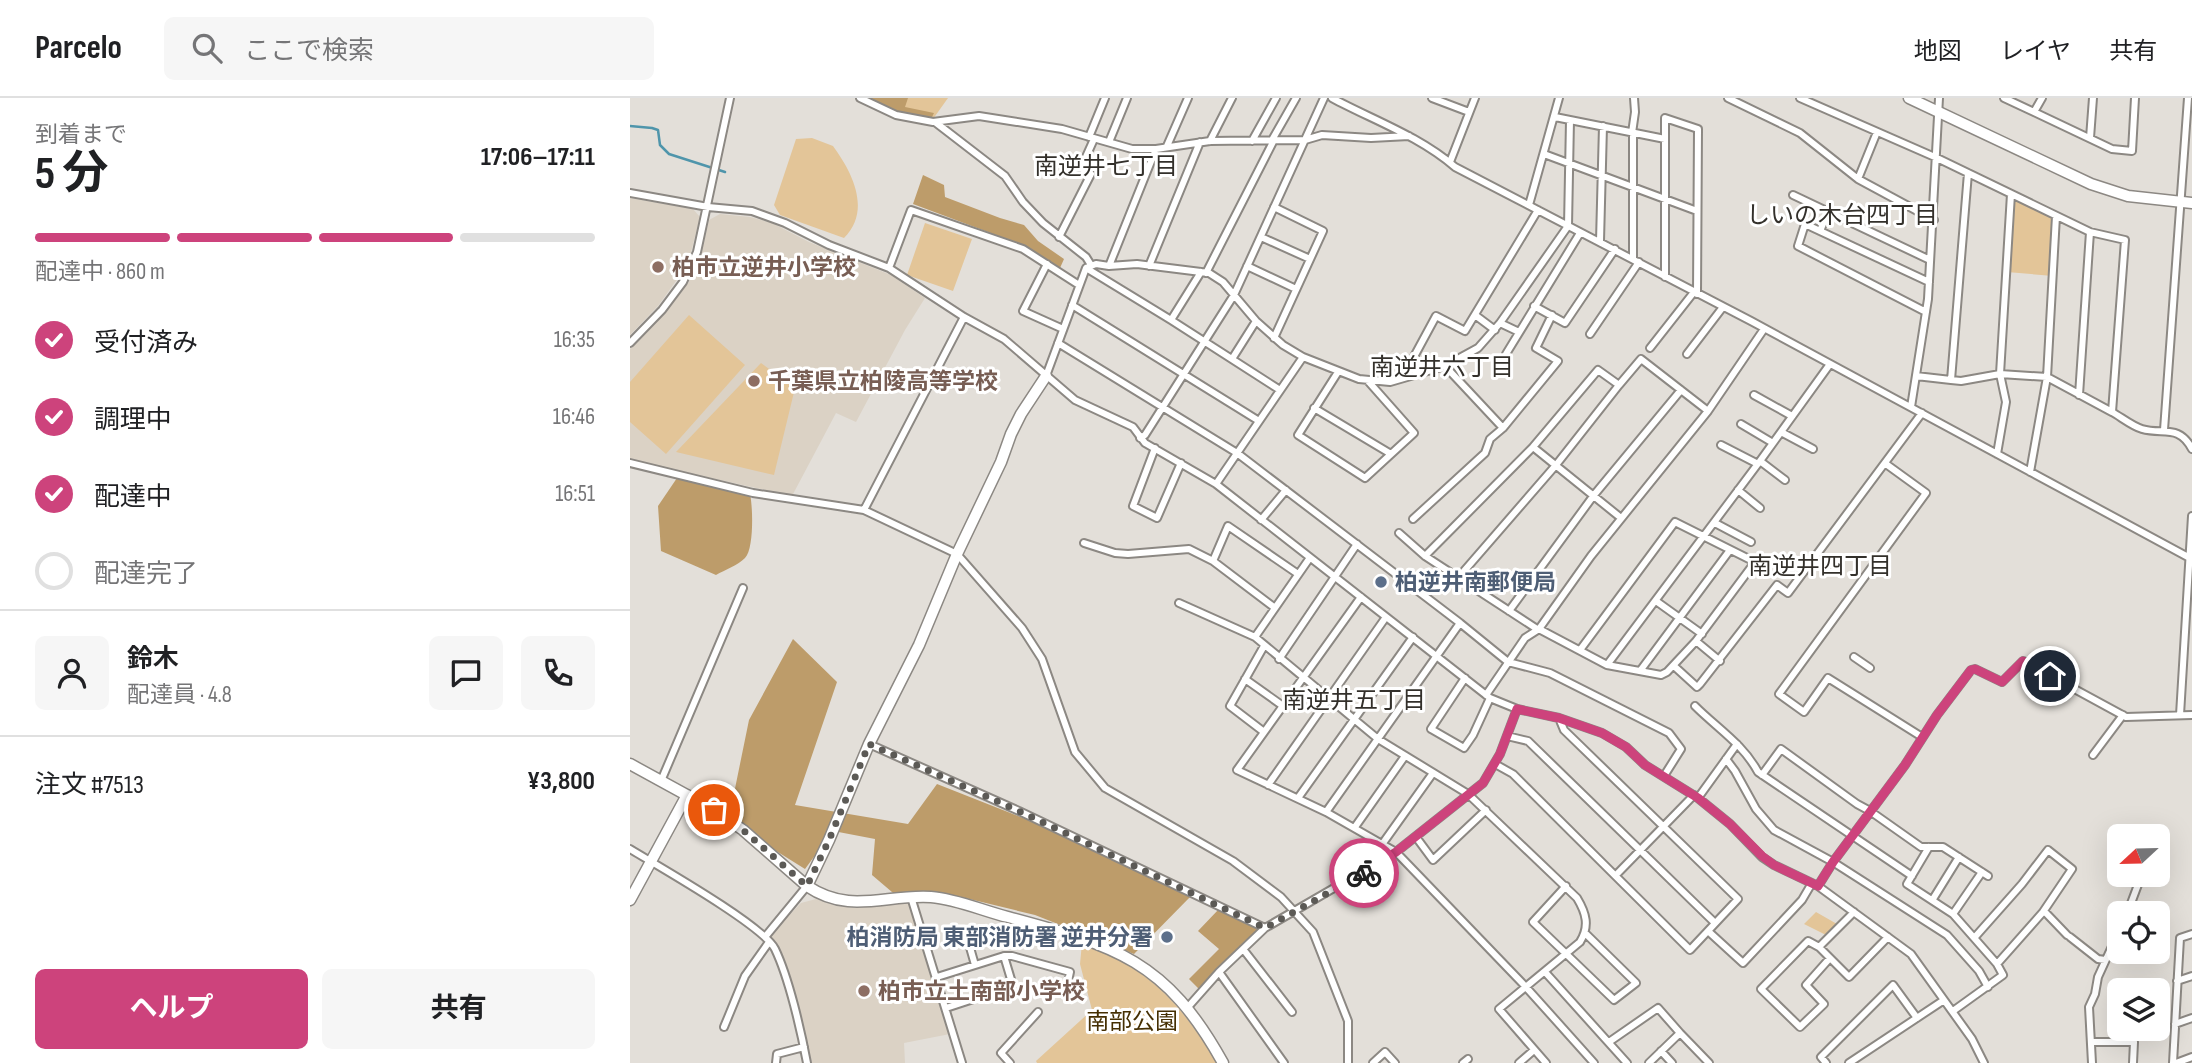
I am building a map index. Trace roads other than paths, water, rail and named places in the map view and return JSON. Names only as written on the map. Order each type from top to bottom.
[{"type":"street","points":[[630,343],[662,310],[683,282],[697,252],[730,98]]},
{"type":"street","points":[[860,98],[896,115],[935,122],[979,117],[1062,129],[1132,149],[1156,149],[1210,141],[1304,140],[1322,135],[1371,138],[1410,136]]},
{"type":"street","points":[[1059,237],[1091,174],[1081,167],[1105,98]]},
{"type":"street","points":[[1109,142],[1127,98]]},
{"type":"street","points":[[1167,146],[1188,98]]},
{"type":"street","points":[[1210,141],[1232,98]]},
{"type":"street","points":[[1252,141],[1276,98]]},
{"type":"street","points":[[1171,320],[1203,272],[1296,98]]},
{"type":"street","points":[[1140,438],[1145,435],[1234,295],[1324,98]]},
{"type":"street","points":[[1332,98],[1410,136],[1450,162],[1580,233],[1636,260],[2188,556]]},
{"type":"street","points":[[1432,98],[1469,113]]},
{"type":"street","points":[[1450,162],[1475,98]]},
{"type":"street","points":[[1529,205],[1559,98]]},
{"type":"street","points":[[1590,334],[1636,260],[1632,133],[1634,98]]},
{"type":"street","points":[[1728,98],[1740,100],[1800,133],[1858,179],[1934,220]]},
{"type":"street","points":[[1800,98],[1937,158],[2090,232],[2125,240],[2112,412]]},
{"type":"street","points":[[1909,98],[2091,184],[2128,196],[2192,203]]},
{"type":"street","points":[[1911,407],[1929,282],[1939,98]]},
{"type":"street","points":[[2004,98],[2112,149],[2132,151],[2134,98]]},
{"type":"street","points":[[2034,112],[2042,98]]},
{"type":"street","points":[[2090,138],[2093,98]]},
{"type":"street","points":[[2164,430],[2188,98]]},
{"type":"street","points":[[1555,117],[1665,139]]},
{"type":"street","points":[[1650,348],[1695,293],[1698,129],[1665,118],[1665,277]]},
{"type":"street","points":[[1088,267],[1149,265],[1203,272],[1223,282],[1274,338],[1303,357],[1368,381],[1390,382],[1445,366],[1479,348],[1495,330],[1569,226],[1570,120]]},
{"type":"street","points":[[724,1027],[746,976],[767,939],[807,886],[869,744],[919,645],[1021,414],[1046,376],[1088,267],[1086,257],[1059,237],[1023,202],[1005,176],[935,122]]},
{"type":"street","points":[[1600,241],[1602,126]]},
{"type":"street","points":[[1858,179],[1877,132]]},
{"type":"street","points":[[1149,265],[1200,142]]},
{"type":"street","points":[[1109,266],[1156,149]]},
{"type":"street","points":[[1544,154],[1697,211]]},
{"type":"street","points":[[1951,380],[1968,173]]},
{"type":"street","points":[[630,193],[708,208],[752,211],[769,216],[829,245],[889,268],[964,317],[1004,339],[1075,400],[1133,427],[1140,438],[1216,484],[1488,696],[1517,709],[1559,718],[1602,733],[1626,747],[1645,765],[1696,797],[1730,824],[1774,865],[1815,885],[1912,954],[1977,1046],[1984,1063]]},
{"type":"street","points":[[1997,454],[2006,402],[2000,374],[2011,194]]},
{"type":"street","points":[[1793,195],[1930,260]]},
{"type":"street","points":[[1274,207],[1323,231],[1274,338]]},
{"type":"street","points":[[889,268],[911,210],[1023,249],[1079,285]]},
{"type":"street","points":[[1403,377],[1436,316],[1465,331],[1538,210]]},
{"type":"street","points":[[1820,231],[1828,212]]},
{"type":"street","points":[[2030,472],[2047,377],[2056,216]]},
{"type":"street","points":[[1926,312],[1798,246],[1805,224],[1929,282]]},
{"type":"street","points":[[2079,395],[2090,232]]},
{"type":"street","points":[[1506,354],[1580,233]]},
{"type":"street","points":[[1261,237],[1310,259]]},
{"type":"street","points":[[1534,306],[1566,323],[1615,249]]},
{"type":"street","points":[[1047,264],[1023,311],[1063,328]]},
{"type":"street","points":[[1247,266],[1296,289]]},
{"type":"street","points":[[1088,267],[1280,390]]},
{"type":"street","points":[[1072,305],[1259,421]]},
{"type":"street","points":[[1687,354],[1723,307]]},
{"type":"street","points":[[1475,315],[1495,330]]},
{"type":"street","points":[[1413,519],[1485,453],[1490,439],[1503,428],[1558,360],[1536,348],[1552,315]]},
{"type":"street","points":[[864,510],[964,317]]},
{"type":"street","points":[[1232,359],[1256,321]]},
{"type":"street","points":[[1500,323],[1519,332]]},
{"type":"street","points":[[1465,678],[1431,729],[1464,748],[1473,735],[1488,696],[1525,638],[1538,629],[1591,556],[1709,411],[1764,329]]},
{"type":"street","points":[[1058,343],[1237,453],[1460,622],[1508,662],[1550,673],[1669,733],[1681,749],[1664,776]]},
{"type":"street","points":[[1216,484],[1303,357]]},
{"type":"street","points":[[1458,578],[1556,465],[1642,359],[1709,411]]},
{"type":"street","points":[[1607,664],[1715,523],[1830,364]]},
{"type":"street","points":[[1445,366],[1503,428]]},
{"type":"street","points":[[1425,556],[1533,447],[1598,370],[1619,385]]},
{"type":"street","points":[[1338,372],[1298,435],[1365,478],[1414,433],[1368,381]]},
{"type":"street","points":[[1916,376],[1961,381],[2000,374],[2047,377],[2142,429],[2175,433],[2186,440],[2192,449]]},
{"type":"street","points":[[1509,611],[1594,495],[1681,390]]},
{"type":"street","points":[[1754,395],[1792,416]]},
{"type":"street","points":[[1314,408],[1391,454]]},
{"type":"street","points":[[1674,666],[1697,687],[1777,585],[1788,593],[1922,413]]},
{"type":"street","points":[[1741,424],[1773,443]]},
{"type":"street","points":[[1781,432],[1813,449]]},
{"type":"street","points":[[2186,440],[2192,433]]},
{"type":"street","points":[[1721,445],[1759,463],[1785,480]]},
{"type":"street","points":[[1533,447],[1621,518]]},
{"type":"street","points":[[1155,448],[1133,506],[1157,518],[1181,463]]},
{"type":"street","points":[[630,463],[753,493],[864,510],[957,554],[1022,628],[1042,659],[1075,752],[1105,788],[1233,861],[1282,897],[1314,932],[1348,1021],[1348,1063]]},
{"type":"street","points":[[1885,464],[1926,493],[1779,694],[1804,712],[1828,678],[1922,737]]},
{"type":"street","points":[[1261,520],[1286,490]]},
{"type":"street","points":[[1738,491],[1760,508]]},
{"type":"street","points":[[2180,715],[2190,597],[2188,556],[2192,516]]},
{"type":"street","points":[[1399,533],[1425,556],[1538,629],[1607,664],[1661,675],[1674,666],[1702,634],[1755,562],[1675,522],[1580,650]]},
{"type":"street","points":[[1715,523],[1751,542]]},
{"type":"street","points":[[1213,561],[1228,526],[1298,574]]},
{"type":"street","points":[[1084,543],[1115,553],[1128,554],[1189,549],[1213,561],[1275,607]]},
{"type":"street","points":[[1279,659],[1357,544]]},
{"type":"street","points":[[1640,671],[1730,550]]},
{"type":"street","points":[[1255,637],[1309,559]]},
{"type":"street","points":[[661,781],[743,588]]},
{"type":"street","points":[[1361,597],[1237,770],[1326,812],[1396,852],[1525,985],[1594,1063]]},
{"type":"street","points":[[1656,601],[1702,634]]},
{"type":"street","points":[[1179,603],[1255,637],[1378,739],[1468,794],[1566,886],[1584,909],[1587,927],[1585,933],[1567,953],[1499,1009],[1546,1063]]},
{"type":"street","points":[[1268,785],[1386,617]]},
{"type":"street","points":[[1326,812],[1460,622]]},
{"type":"street","points":[[1298,798],[1413,637]]},
{"type":"street","points":[[1696,641],[1720,661]]},
{"type":"street","points":[[1264,646],[1230,706],[1264,732]]},
{"type":"street","points":[[1854,657],[1870,668]]},
{"type":"street","points":[[1708,931],[1743,963],[1802,900],[1833,862],[1971,670],[1975,669],[2002,682],[2023,661],[2123,715],[2192,715]]},
{"type":"street","points":[[1245,680],[1283,706]]},
{"type":"street","points":[[1695,706],[1737,744],[1762,775],[1912,876]]},
{"type":"street","points":[[1188,1007],[1219,972],[1265,928],[1396,852],[1483,783],[1495,764],[1517,709]]},
{"type":"street","points":[[2093,755],[2123,715]]},
{"type":"street","points":[[1495,764],[1513,774],[1690,950],[1738,899],[1564,730],[1559,718]]},
{"type":"street","points":[[1507,736],[1528,741],[1715,923]]},
{"type":"street","points":[[869,744],[1019,811],[1265,928]]},
{"type":"street","points":[[1616,875],[1696,797],[1737,744]]},
{"type":"street","points":[[1762,775],[1780,749],[1921,847],[1943,847],[1985,874],[1953,914]]},
{"type":"street","points":[[1355,827],[1405,756]]},
{"type":"street","points":[[1726,759],[1756,809],[1774,830],[1833,862],[1947,935],[1979,971],[1988,987]]},
{"type":"street","points":[[630,764],[743,830],[807,886],[820,894],[851,902],[911,897],[955,901],[1083,938],[1135,961],[1157,977],[1188,1007],[1223,1063]]},
{"type":"street","points":[[1383,843],[1433,773]]},
{"type":"street","points":[[630,900],[687,795]]},
{"type":"street","points":[[1416,837],[1433,860],[1486,810]]},
{"type":"street","points":[[1929,847],[1907,884],[1953,914],[1975,937],[2003,975],[1953,1011]]},
{"type":"street","points":[[630,849],[743,919],[775,947],[807,1063]]},
{"type":"street","points":[[1975,937],[2048,850],[2072,869],[2044,911],[1997,964]]},
{"type":"street","points":[[1933,899],[1959,857]]},
{"type":"street","points":[[1566,886],[1533,922],[1614,1000],[1636,984],[1585,933]]},
{"type":"street","points":[[911,897],[962,1063]]},
{"type":"street","points":[[2044,911],[2069,936],[2098,959],[2105,960]]},
{"type":"street","points":[[1819,947],[1854,912]]},
{"type":"street","points":[[965,930],[975,965]]},
{"type":"street","points":[[2192,934],[2180,938],[2174,1063],[2192,1057]]},
{"type":"street","points":[[1830,958],[1806,985],[1824,1003],[1800,1027],[1761,989],[1808,941],[1819,947],[1830,958],[1849,977],[1888,937]]},
{"type":"street","points":[[1243,949],[1292,1012]]},
{"type":"street","points":[[946,1008],[1013,986],[1004,956]]},
{"type":"street","points":[[937,976],[1012,956],[1070,972],[1066,991]]},
{"type":"street","points":[[2092,1063],[2089,1007],[2107,956]]},
{"type":"street","points":[[1219,972],[1284,1063]]},
{"type":"street","points":[[1545,972],[1627,1063]]},
{"type":"street","points":[[2177,981],[2192,976]]},
{"type":"street","points":[[1825,1063],[1821,1057],[1894,985],[1917,1018]]},
{"type":"street","points":[[1849,1063],[1862,1059],[1944,1000]]},
{"type":"street","points":[[1609,1042],[1658,1008],[1709,1063]]},
{"type":"street","points":[[1010,1063],[1001,1054],[1038,1012]]},
{"type":"street","points":[[2175,1024],[2192,1018]]},
{"type":"street","points":[[1649,1063],[1680,1033]]},
{"type":"street","points":[[2092,1042],[2134,1042],[2133,1063]]},
{"type":"street","points":[[776,1063],[777,1054],[804,1047]]},
{"type":"street","points":[[1519,1063],[1534,1050]]},
{"type":"street","points":[[1661,1051],[1672,1063]]},
{"type":"street","points":[[1373,1063],[1385,1052],[1395,1063]]},
{"type":"waterway","points":[[630,126],[658,130],[660,145],[669,154],[725,172]]},
{"type":"place","name":"柏市立逆井小学校","points":[[658,267]]},
{"type":"place","name":"千葉県立柏陵高等学校","points":[[754,381]]},
{"type":"place","name":"柏逆井南郵便局","points":[[1381,582]]},
{"type":"place","name":"柏消防局 東部消防署 逆井分署","points":[[1167,937]]},
{"type":"place","name":"柏市立土南部小学校","points":[[864,991]]},
{"type":"district","name":"南逆井七丁目","points":[[1106,166]]},
{"type":"district","name":"しいの木台四丁目","points":[[1842,215]]},
{"type":"district","name":"南逆井六丁目","points":[[1442,367]]},
{"type":"district","name":"南逆井四丁目","points":[[1820,566]]},
{"type":"district","name":"南逆井五丁目","points":[[1354,700]]},
{"type":"park label","name":"南部公園","points":[[1132,1021]]}]
